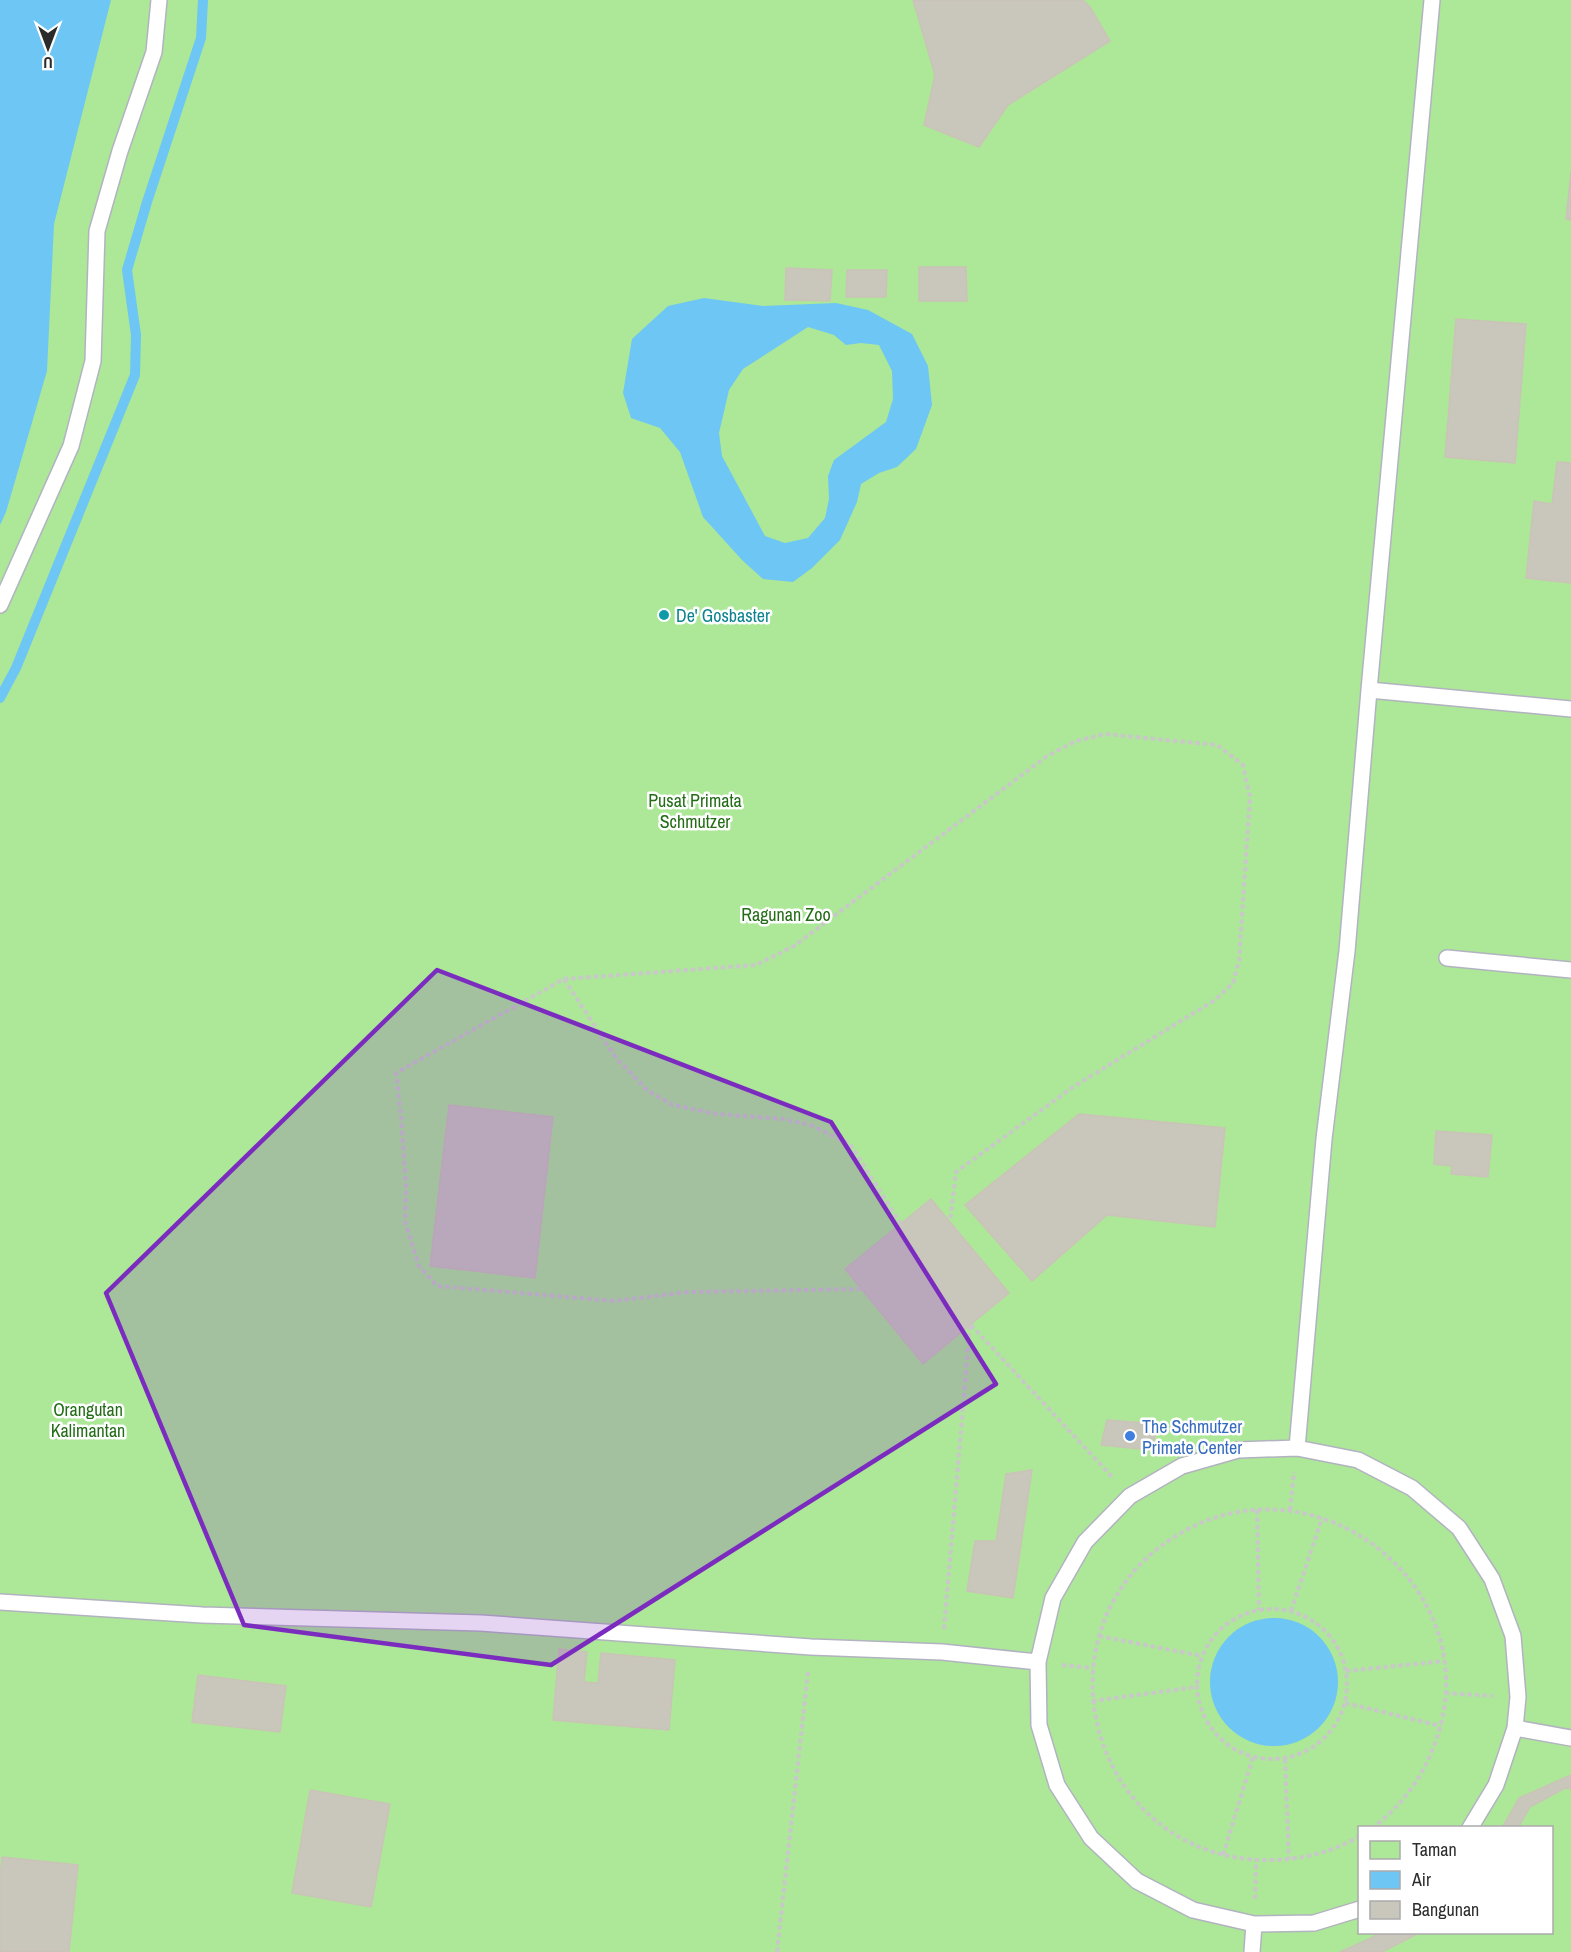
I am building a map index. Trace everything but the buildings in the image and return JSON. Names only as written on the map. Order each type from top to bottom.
[{"type":"lane","points":[[0,605],[74,435],[93,361],[97,231],[120,151],[154,52],[159,0]]},
{"type":"lane","points":[[1297,1448],[1324,1139],[1347,951],[1432,0]]},
{"type":"lane","points":[[1369,690],[1571,710]]},
{"type":"lane","points":[[1447,958],[1571,970]]},
{"type":"lane","points":[[1358,1909],[1314,1923],[1254,1924],[1193,1910],[1137,1881],[1091,1838],[1057,1785],[1039,1725],[1038,1662],[1053,1599],[1084,1542],[1130,1496],[1182,1466],[1238,1450],[1297,1448],[1358,1460],[1412,1488],[1458,1528],[1492,1579],[1513,1636],[1518,1697],[1515,1728],[1496,1785],[1471,1826]]},
{"type":"lane","points":[[0,1602],[202,1616],[481,1623],[811,1647],[942,1652],[1038,1662]]},
{"type":"lane","points":[[1515,1728],[1571,1738]]},
{"type":"lane","points":[[1252,1952],[1254,1924]]},
{"type":"path","points":[[861,1289],[688,1292],[615,1301],[437,1286],[418,1266],[405,1222],[406,1186],[396,1073],[564,979],[756,964],[794,946],[1047,756],[1076,741],[1105,734],[1217,745],[1243,765],[1250,797],[1239,961],[1233,983],[1215,1000],[1073,1087],[956,1172],[950,1221]]},
{"type":"path","points":[[564,979],[618,1060],[648,1091],[673,1105],[717,1114],[783,1119],[810,1125],[850,1144],[901,1224]]},
{"type":"path","points":[[942,1652],[970,1325],[1130,1496]]},
{"type":"path","points":[[1290,1510],[1297,1448]]},
{"type":"path","points":[[1257,1510],[1259,1610]]},
{"type":"path","points":[[1358,1836],[1322,1852],[1289,1859],[1256,1860],[1223,1855],[1192,1843],[1164,1826],[1129,1792],[1119,1778],[1104,1749],[1092,1701],[1093,1668],[1099,1636],[1104,1620],[1120,1591],[1140,1564],[1178,1534],[1224,1515],[1257,1510],[1290,1510],[1322,1518],[1353,1530],[1393,1559],[1423,1599],[1436,1628],[1444,1661],[1446,1694],[1441,1726],[1430,1757],[1414,1786],[1373,1826]]},
{"type":"path","points":[[1291,1611],[1322,1518]]},
{"type":"path","points":[[1259,1610],[1291,1611],[1311,1620],[1328,1634],[1340,1651],[1347,1671],[1345,1703],[1337,1723],[1324,1739],[1306,1752],[1285,1759],[1253,1757],[1233,1749],[1217,1735],[1204,1718],[1200,1708],[1197,1687],[1202,1656],[1221,1630],[1238,1617],[1259,1610]]},
{"type":"path","points":[[1099,1636],[1202,1656]]},
{"type":"path","points":[[777,1952],[811,1647]]},
{"type":"path","points":[[1347,1671],[1444,1661]]},
{"type":"path","points":[[1092,1701],[1197,1687]]},
{"type":"path","points":[[1446,1694],[1518,1697]]},
{"type":"path","points":[[1345,1703],[1441,1726]]},
{"type":"path","points":[[1223,1855],[1253,1757]]},
{"type":"path","points":[[1285,1759],[1289,1859]]},
{"type":"path","points":[[1254,1924],[1256,1860]]},
{"type":"highlighted area","points":[[437,970],[831,1122],[996,1384],[551,1665],[244,1625],[106,1293]]},
{"type":"green space","name":"Ragunan Zoo","points":[[0,0],[1571,0],[1571,1952],[0,1952]]},
{"type":"water","points":[[0,0],[111,0],[54,224],[47,371],[6,512],[0,525]]},
{"type":"water","points":[[704,298],[763,306],[836,303],[868,310],[912,334],[928,366],[932,405],[916,449],[897,467],[879,473],[861,484],[857,502],[840,540],[812,568],[793,582],[763,579],[742,560],[703,517],[680,452],[660,428],[631,418],[623,393],[632,339],[668,306]],"holes":[[[808,327],[834,335],[846,345],[861,343],[879,345],[892,371],[893,399],[886,422],[834,460],[828,476],[829,499],[825,518],[808,538],[785,543],[765,536],[722,456],[719,433],[729,390],[743,369]]]},
{"type":"water","points":[[1274,1618],[1299,1623],[1319,1637],[1333,1657],[1338,1682],[1333,1707],[1319,1727],[1299,1741],[1274,1746],[1249,1741],[1229,1727],[1215,1707],[1210,1682],[1215,1657],[1229,1637],[1249,1623]]},
{"type":"waterway","points":[[0,698],[16,668],[135,375],[136,335],[127,270],[201,38],[203,0]]},
{"type":"place","name":"De' Gosbaster","points":[[664,615]]},
{"type":"place","name":"The Schmutzer Primate Center","points":[[1130,1436]]},
{"type":"park label","name":"Pusat Primata Schmutzer","points":[[695,810]]},
{"type":"park label","name":"Orangutan Kalimantan","points":[[88,1419]]}]
